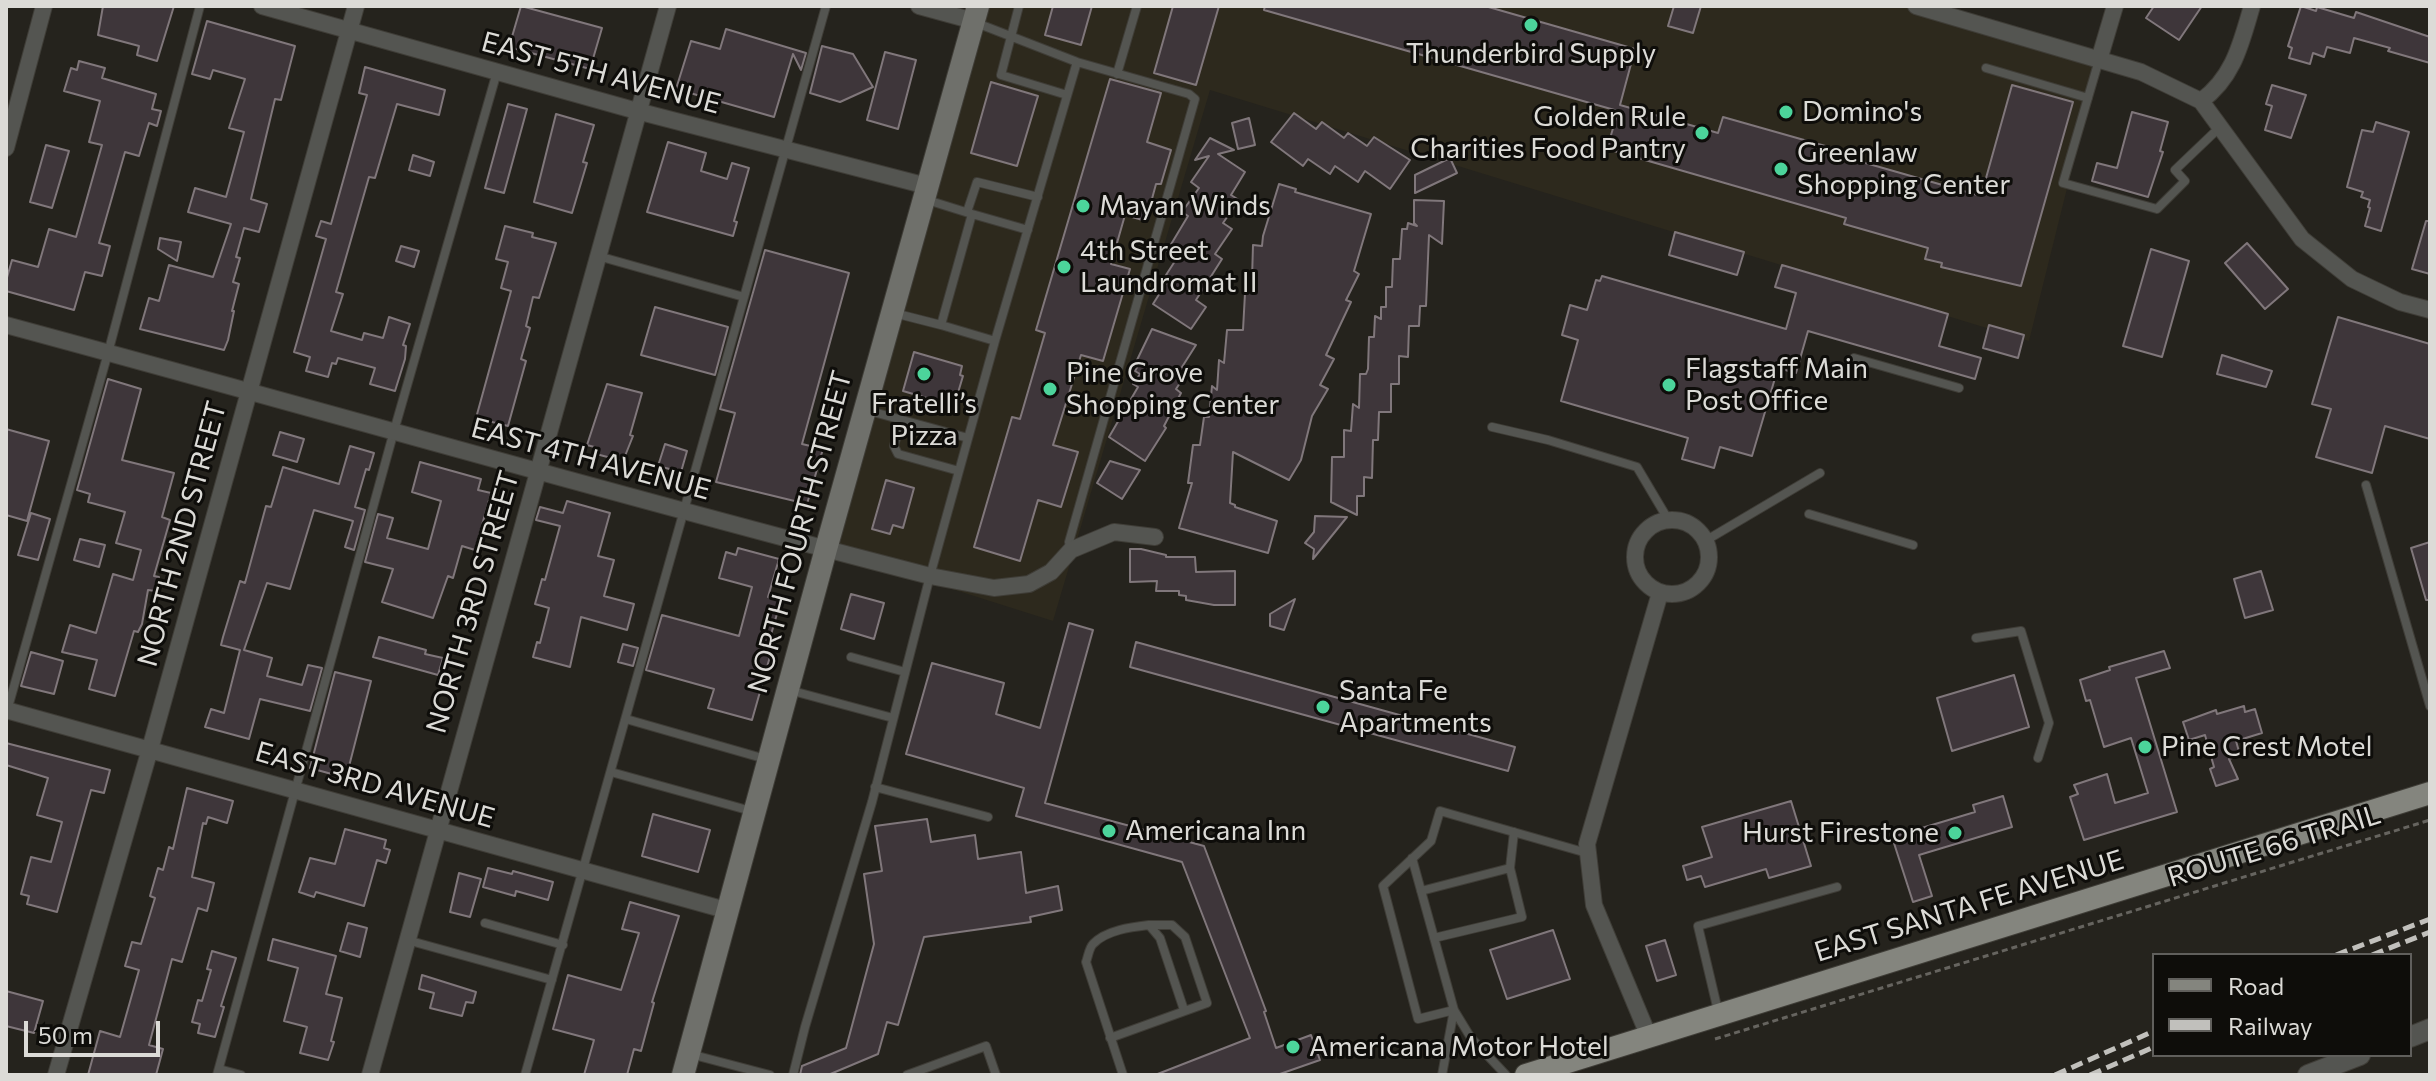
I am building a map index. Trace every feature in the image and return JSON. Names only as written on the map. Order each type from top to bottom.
[{"type":"main road","name":"NORTH FOURTH STREET","points":[[686,1064],[976,14]]},
{"type":"main road","name":"EAST SANTA FE AVENUE","points":[[1526,1075],[2430,793]]},
{"type":"street","points":[[6,148],[44,6]]},
{"type":"street","name":"EAST 5TH AVENUE","points":[[262,6],[785,149],[925,193]]},
{"type":"street","name":"NORTH 2ND STREET","points":[[56,1075],[150,749],[356,6]]},
{"type":"street","name":"NORTH 3RD STREET","points":[[370,1075],[668,6]]},
{"type":"street","points":[[919,6],[976,14]]},
{"type":"street","points":[[1918,6],[2141,72],[2201,101],[2302,239],[2352,279],[2400,302],[2430,310]]},
{"type":"street","points":[[2099,60],[2115,6]]},
{"type":"street","points":[[2201,101],[2218,89],[2238,52],[2252,6]]},
{"type":"street","name":"EAST 4TH AVENUE","points":[[6,325],[249,390],[537,473],[930,576],[994,588],[1029,584],[1051,572],[1071,550],[1114,532],[1155,537]]},
{"type":"street","points":[[1669,521],[1690,525],[1705,541],[1709,553],[1708,565],[1696,586],[1673,595],[1660,593],[1640,577],[1635,553],[1647,530],[1657,523],[1669,521]]},
{"type":"street","points":[[1649,1037],[1594,905],[1587,844],[1660,593]]},
{"type":"street","name":"EAST 3RD AVENUE","points":[[6,712],[150,749],[729,911]]},
{"type":"street","points":[[2308,1075],[2355,1057]]},
{"type":"lane","points":[[6,712],[108,353],[200,6]]},
{"type":"lane","points":[[525,1075],[826,6]]},
{"type":"lane","points":[[1019,6],[1001,75],[1067,95]]},
{"type":"lane","points":[[1117,74],[1137,6]]},
{"type":"lane","points":[[976,14],[1010,35],[1077,62],[1189,94],[1195,99],[1069,542],[1071,550]]},
{"type":"lane","points":[[2099,60],[2063,183],[2157,209],[2185,181],[2175,170],[2220,127]]},
{"type":"lane","points":[[793,1075],[875,787],[995,341],[1077,62]]},
{"type":"lane","points":[[1986,68],[2088,98]]},
{"type":"lane","points":[[241,1075],[218,1072],[394,431],[497,72]]},
{"type":"lane","points":[[941,325],[977,182],[1038,197]]},
{"type":"lane","points":[[925,193],[970,213],[1028,230]]},
{"type":"lane","points":[[597,256],[744,297]]},
{"type":"lane","points":[[892,312],[995,341]]},
{"type":"lane","points":[[1854,358],[1959,388]]},
{"type":"lane","points":[[865,410],[968,438]]},
{"type":"lane","points":[[901,420],[894,446],[898,454],[959,471]]},
{"type":"lane","points":[[1492,427],[1637,467],[1669,521]]},
{"type":"lane","points":[[1705,541],[1820,473]]},
{"type":"lane","points":[[2366,485],[2430,706]]},
{"type":"lane","points":[[1809,514],[1913,545]]},
{"type":"lane","points":[[1976,638],[2021,631],[2049,723],[2038,758]]},
{"type":"lane","points":[[851,657],[905,672]]},
{"type":"lane","points":[[788,690],[893,718]]},
{"type":"lane","points":[[626,719],[769,761]]},
{"type":"lane","points":[[611,772],[756,812]]},
{"type":"lane","points":[[875,787],[988,817]]},
{"type":"lane","points":[[1454,1010],[1418,1019],[1383,886],[1431,841],[1440,811],[1588,853]]},
{"type":"lane","points":[[1434,938],[1522,917],[1510,868],[1514,832]]},
{"type":"lane","points":[[1412,858],[1454,1010],[1471,1038],[1506,1075]]},
{"type":"lane","points":[[1421,891],[1510,868]]},
{"type":"lane","points":[[1719,1016],[1698,926],[1837,887]]},
{"type":"lane","points":[[485,923],[563,945]]},
{"type":"lane","points":[[1149,925],[1160,938],[1184,1010]]},
{"type":"lane","points":[[1110,1038],[1207,1003],[1185,937],[1172,925],[1131,927],[1106,935],[1092,945],[1086,962],[1110,1038],[1123,1075]]},
{"type":"lane","points":[[407,940],[552,980]]},
{"type":"lane","points":[[1442,1075],[1454,1010]]},
{"type":"lane","points":[[907,1075],[986,1046],[996,1075]]},
{"type":"lane","points":[[686,1064],[770,1075]]},
{"type":"path","name":"ROUTE 66 TRAIL","points":[[1716,1039],[2430,820]]},
{"type":"shaded area","points":[[981,6],[1916,6],[2099,60],[2029,341],[1210,90],[1053,621],[826,549]]},
{"type":"building","points":[[103,6],[174,6],[157,61],[137,55],[139,46],[98,35]]},
{"type":"building","points":[[521,6],[602,28],[590,69],[509,47]]},
{"type":"building","points":[[1053,6],[1092,6],[1081,45],[1045,35]]},
{"type":"building","points":[[1173,6],[1219,6],[1196,85],[1154,73]]},
{"type":"building","points":[[1265,6],[1485,6],[1635,49],[1620,105],[1718,133],[1723,117],[1850,153],[1848,158],[1981,196],[2012,85],[2073,102],[2021,286],[1941,267],[1942,263],[1925,259],[1928,248],[1844,224],[1846,218],[1607,149],[1618,111],[1264,10]]},
{"type":"building","points":[[1674,6],[1701,6],[1693,33],[1668,26]]},
{"type":"building","points":[[2154,6],[2202,6],[2179,40],[2146,18]]},
{"type":"building","points":[[2301,6],[2316,11],[2317,7],[2354,18],[2356,12],[2430,37],[2430,63],[2354,38],[2350,53],[2327,47],[2324,57],[2313,53],[2310,64],[2289,58],[2292,48],[2288,46]]},
{"type":"building","points":[[207,21],[295,46],[281,100],[275,99],[251,199],[267,204],[259,232],[244,228],[236,257],[240,258],[233,282],[239,284],[224,350],[140,329],[149,298],[159,301],[169,265],[213,277],[231,224],[188,212],[195,188],[226,197],[244,132],[229,128],[245,79],[213,70],[210,79],[192,74]]},
{"type":"building","points":[[726,29],[806,53],[801,70],[793,54],[774,117],[676,89],[691,41],[720,49]]},
{"type":"building","points":[[822,46],[853,54],[873,87],[840,102],[810,93]]},
{"type":"building","points":[[885,52],[916,60],[898,129],[867,120]]},
{"type":"building","points":[[79,61],[105,68],[102,78],[156,94],[152,109],[161,111],[157,126],[149,123],[139,156],[125,152],[99,243],[110,246],[102,276],[85,272],[74,310],[6,291],[6,281],[12,260],[38,267],[49,229],[76,237],[102,145],[89,142],[100,101],[64,91],[71,68],[77,70]]},
{"type":"building","points":[[365,67],[445,90],[439,115],[397,104],[375,178],[369,177],[336,292],[343,294],[331,331],[362,340],[364,333],[383,338],[389,317],[410,324],[403,345],[406,346],[405,359],[395,391],[370,384],[375,368],[338,358],[336,364],[332,363],[328,377],[306,371],[310,357],[294,352],[326,239],[316,236],[321,221],[331,224],[367,95],[359,93]]},
{"type":"building","name":"Pine Grove Shopping Center","points":[[1110,79],[1161,93],[1147,142],[1171,150],[1161,184],[1156,184],[1146,221],[1125,215],[1111,264],[1130,269],[1103,361],[1081,355],[1053,445],[1078,452],[1061,507],[1038,500],[1020,561],[974,547],[1012,417],[1020,419],[1045,333],[1036,330]]},
{"type":"building","points":[[991,82],[1038,96],[1017,166],[971,153]]},
{"type":"building","points":[[2272,85],[2306,95],[2291,138],[2265,130],[2272,106],[2266,104]]},
{"type":"building","points":[[508,104],[527,109],[504,193],[485,188]]},
{"type":"building","points":[[2132,112],[2168,122],[2160,151],[2163,152],[2148,197],[2092,181],[2097,163],[2117,168]]},
{"type":"building","points":[[1294,113],[1316,129],[1322,122],[1344,138],[1348,133],[1367,146],[1374,137],[1410,160],[1390,189],[1365,171],[1358,182],[1335,166],[1330,174],[1308,159],[1303,166],[1271,142]]},
{"type":"building","points":[[556,114],[594,125],[583,162],[587,163],[572,213],[534,202]]},
{"type":"building","points":[[1249,118],[1255,145],[1238,149],[1232,123]]},
{"type":"building","points":[[2376,122],[2409,132],[2381,231],[2365,226],[2370,200],[2361,197],[2363,192],[2347,187],[2362,130],[2373,132]]},
{"type":"building","points":[[1210,138],[1234,150],[1218,154],[1245,172],[1231,195],[1239,200],[1223,223],[1232,229],[1215,254],[1222,259],[1196,300],[1206,307],[1191,329],[1153,304],[1170,277],[1166,275],[1177,258],[1167,251],[1188,216],[1182,212],[1199,188],[1191,182],[1209,156],[1195,160]]},
{"type":"building","points":[[668,142],[706,153],[701,171],[727,179],[732,163],[749,168],[734,221],[737,222],[733,236],[647,212]]},
{"type":"building","points":[[46,145],[69,151],[52,208],[30,202]]},
{"type":"building","points":[[413,155],[434,162],[430,176],[409,170]]},
{"type":"building","points":[[1450,158],[1457,173],[1415,193],[1415,175]]},
{"type":"building","points":[[1279,184],[1296,189],[1295,192],[1371,214],[1354,271],[1359,274],[1346,300],[1351,302],[1326,355],[1334,359],[1320,385],[1328,389],[1312,416],[1301,460],[1289,480],[1233,452],[1230,503],[1277,521],[1268,553],[1179,528],[1192,483],[1188,483],[1193,445],[1200,445],[1204,417],[1209,417],[1212,386],[1217,390],[1219,360],[1224,363],[1227,330],[1243,330],[1246,275],[1252,279],[1253,245],[1262,246]]},
{"type":"building","points":[[1414,200],[1444,201],[1442,244],[1429,235],[1426,306],[1420,306],[1419,326],[1409,326],[1408,357],[1399,356],[1399,384],[1391,384],[1391,412],[1379,412],[1378,440],[1373,440],[1372,478],[1364,477],[1364,496],[1357,496],[1357,515],[1331,502],[1332,457],[1344,457],[1344,430],[1351,431],[1353,404],[1359,408],[1360,374],[1366,374],[1368,369],[1369,337],[1374,337],[1375,316],[1381,319],[1381,307],[1386,307],[1386,287],[1392,287],[1393,259],[1400,259],[1402,229],[1407,229],[1408,223],[1417,226],[1414,223]]},
{"type":"building","points":[[2426,221],[2430,221],[2430,274],[2412,269]]},
{"type":"building","points":[[505,226],[556,243],[539,298],[533,297],[526,326],[530,328],[521,359],[526,361],[508,426],[476,418],[511,291],[501,288],[508,262],[496,259]]},
{"type":"building","points":[[1675,232],[1744,252],[1737,275],[1669,255]]},
{"type":"building","points":[[160,238],[181,242],[177,261],[158,249]]},
{"type":"building","points":[[2247,243],[2288,289],[2265,309],[2225,263]]},
{"type":"building","points":[[401,246],[419,251],[414,267],[396,261]]},
{"type":"building","points":[[2151,249],[2189,261],[2162,357],[2123,346]]},
{"type":"building","points":[[765,250],[849,273],[802,444],[823,449],[807,504],[716,482],[735,413],[720,409]]},
{"type":"building","name":"Flagstaff Main Post Office","points":[[1782,265],[1948,314],[1939,346],[1981,358],[1975,379],[1808,331],[1796,373],[1778,368],[1752,456],[1720,447],[1714,468],[1682,459],[1688,438],[1561,401],[1578,340],[1562,335],[1570,305],[1587,310],[1596,280],[1600,281],[1602,276],[1786,329],[1796,293],[1775,287]]},
{"type":"building","points":[[655,307],[728,327],[715,375],[641,355]]},
{"type":"building","points":[[2338,317],[2430,344],[2430,439],[2385,426],[2372,473],[2316,457],[2331,409],[2312,404]]},
{"type":"building","points":[[1989,325],[2024,335],[2018,358],[1983,348]]},
{"type":"building","points":[[1152,329],[1196,345],[1182,367],[1188,371],[1176,389],[1181,393],[1164,426],[1166,428],[1145,461],[1109,437],[1138,387],[1133,384],[1140,374],[1135,371],[1140,362],[1137,360]]},
{"type":"building","points":[[914,352],[962,366],[960,375],[963,376],[954,406],[903,391]]},
{"type":"building","points":[[2222,355],[2272,371],[2266,387],[2217,374]]},
{"type":"building","points":[[108,379],[141,389],[122,460],[174,473],[162,517],[170,520],[154,576],[159,577],[155,591],[148,590],[142,624],[138,632],[134,631],[115,696],[89,689],[97,660],[62,652],[70,625],[96,633],[113,574],[133,580],[141,550],[116,543],[125,512],[88,502],[90,494],[77,490]]},
{"type":"building","points":[[607,384],[642,393],[630,435],[633,436],[623,461],[596,454],[598,448],[587,445]]},
{"type":"building","points":[[6,429],[49,441],[27,521],[6,515]]},
{"type":"building","points":[[280,432],[304,439],[297,462],[273,455]]},
{"type":"building","points":[[665,444],[687,451],[681,472],[658,466]]},
{"type":"building","points":[[350,446],[374,453],[355,507],[365,510],[354,550],[345,547],[353,521],[314,510],[290,589],[267,583],[244,650],[272,658],[267,676],[302,685],[308,665],[322,668],[310,711],[260,699],[249,739],[205,727],[211,709],[224,713],[240,650],[221,645],[240,581],[245,583],[266,506],[271,507],[283,467],[339,484]]},
{"type":"building","points":[[1110,461],[1140,470],[1122,499],[1097,483]]},
{"type":"building","points":[[420,462],[481,479],[478,490],[491,493],[475,550],[462,546],[453,578],[448,576],[433,618],[382,602],[393,569],[365,562],[378,514],[393,518],[387,538],[428,549],[441,501],[412,492]]},
{"type":"building","points":[[886,480],[914,488],[903,528],[893,525],[890,534],[872,529]]},
{"type":"building","points":[[567,501],[610,513],[598,556],[614,560],[604,596],[634,604],[627,630],[581,617],[570,667],[533,657],[549,608],[535,604],[560,526],[536,520],[540,507],[563,513]]},
{"type":"building","points":[[31,513],[50,519],[38,560],[18,555]]},
{"type":"building","points":[[1315,516],[1347,517],[1313,559],[1314,549],[1305,543],[1314,532]]},
{"type":"building","points":[[80,539],[105,545],[99,567],[74,560]]},
{"type":"building","points":[[2430,542],[2430,600],[2426,600],[2411,548]]},
{"type":"building","points":[[738,548],[779,559],[768,597],[781,600],[768,645],[773,646],[752,720],[708,708],[714,689],[646,670],[662,615],[739,636],[752,587],[719,578],[726,552],[736,555]]},
{"type":"building","points":[[1130,549],[1166,557],[1195,557],[1196,572],[1235,571],[1235,605],[1186,600],[1186,596],[1179,595],[1179,591],[1156,591],[1157,581],[1130,582]]},
{"type":"building","points":[[2261,571],[2273,610],[2245,618],[2234,579]]},
{"type":"building","points":[[851,594],[884,603],[874,639],[841,629]]},
{"type":"building","points":[[1295,599],[1284,630],[1270,626],[1270,614]]},
{"type":"building","points":[[1069,623],[1093,630],[1045,803],[1204,846],[1266,1011],[1276,1048],[1311,1035],[1320,1060],[1277,1075],[1155,1075],[1250,1038],[1182,862],[1016,816],[1024,788],[906,754],[932,663],[1004,683],[996,714],[1040,728]]},
{"type":"building","points":[[379,637],[443,658],[438,675],[373,657]]},
{"type":"building","name":"Santa Fe Apartments","points":[[1136,642],[1515,747],[1508,771],[1130,667]]},
{"type":"building","points":[[623,644],[638,648],[633,666],[618,662]]},
{"type":"building","points":[[2164,651],[2170,668],[2136,678],[2177,812],[2084,840],[2070,797],[2078,794],[2074,785],[2107,774],[2115,803],[2148,793],[2131,738],[2104,747],[2090,700],[2086,701],[2080,680],[2110,670],[2109,667]]},
{"type":"building","points":[[31,652],[63,661],[54,694],[21,686]]},
{"type":"building","points":[[335,672],[371,681],[346,778],[310,768]]},
{"type":"building","points":[[2014,675],[2029,727],[1952,751],[1937,698]]},
{"type":"building","name":"Pine Crest Motel","points":[[2244,706],[2245,712],[2255,709],[2262,733],[2236,741],[2240,755],[2229,759],[2238,779],[2216,786],[2205,735],[2189,740],[2183,722],[2216,710],[2217,714]]},
{"type":"building","points":[[6,743],[110,770],[104,793],[91,790],[57,912],[27,904],[29,896],[21,894],[31,857],[51,862],[62,822],[37,815],[48,778],[6,765]]},
{"type":"building","points":[[187,788],[233,801],[227,823],[208,817],[206,824],[203,823],[192,877],[214,883],[207,911],[198,908],[182,962],[172,959],[149,1045],[163,1049],[156,1075],[88,1075],[100,1031],[120,1037],[139,970],[125,966],[132,942],[141,944],[155,898],[150,896],[158,868],[163,870],[169,847],[173,849]]},
{"type":"building","points":[[2003,796],[2012,827],[1919,855],[1932,896],[1913,902],[1892,837],[1975,812],[1973,805]]},
{"type":"building","points":[[1791,801],[1811,866],[1769,878],[1766,869],[1705,887],[1701,876],[1687,880],[1683,866],[1712,857],[1702,827]]},
{"type":"building","points":[[653,814],[710,830],[698,872],[642,856]]},
{"type":"building","points":[[927,819],[931,842],[975,835],[978,859],[1021,852],[1026,893],[1058,886],[1062,910],[1030,917],[1031,922],[924,937],[898,1025],[887,1022],[878,1054],[828,1075],[800,1075],[802,1066],[846,1048],[874,944],[864,874],[882,871],[875,826]]},
{"type":"building","points":[[345,829],[386,840],[384,848],[390,850],[386,863],[377,860],[364,906],[316,892],[314,897],[299,892],[310,858],[335,864]]},
{"type":"building","points":[[488,868],[553,882],[548,900],[516,891],[515,896],[483,887]]},
{"type":"building","points":[[459,873],[481,879],[470,917],[450,912]]},
{"type":"building","points":[[630,902],[679,916],[652,1002],[641,1051],[634,1049],[627,1075],[584,1075],[594,1040],[553,1029],[568,975],[621,990],[639,933],[622,929]]},
{"type":"building","points":[[348,923],[367,928],[360,957],[340,951]]},
{"type":"building","points":[[1553,930],[1570,979],[1507,999],[1490,950]]},
{"type":"building","points":[[273,939],[336,956],[326,994],[342,998],[328,1060],[300,1053],[307,1027],[284,1021],[298,968],[268,960]]},
{"type":"building","points":[[1665,940],[1676,975],[1657,981],[1646,946]]},
{"type":"building","points":[[212,951],[236,958],[215,1037],[198,1033],[200,1024],[192,1022],[211,970],[207,969]]},
{"type":"building","points":[[422,975],[476,992],[473,1003],[466,1002],[462,1016],[430,1008],[434,993],[419,989]]},
{"type":"building","points":[[6,991],[43,1001],[34,1033],[6,1026]]},
{"type":"railway","points":[[2341,953],[2430,919]]},
{"type":"railway","points":[[2377,953],[2430,932]]},
{"type":"railway","points":[[2055,1075],[2152,1032]]},
{"type":"railway","points":[[2090,1075],[2152,1048]]},
{"type":"place","name":"Thunderbird Supply","points":[[1531,25]]},
{"type":"place","name":"Domino's","points":[[1786,112]]},
{"type":"place","name":"Golden Rule Charities Food Pantry","points":[[1702,133]]},
{"type":"place","name":"Greenlaw Shopping Center","points":[[1781,169]]},
{"type":"place","name":"Mayan Winds","points":[[1083,206]]},
{"type":"place","name":"4th Street Laundromat II","points":[[1064,267]]},
{"type":"place","name":"Fratelli’s Pizza","points":[[924,374]]},
{"type":"place","name":"Flagstaff Main Post Office","points":[[1669,385]]},
{"type":"place","name":"Pine Grove Shopping Center","points":[[1050,389]]},
{"type":"place","name":"Santa Fe Apartments","points":[[1323,707]]},
{"type":"place","name":"Pine Crest Motel","points":[[2145,747]]},
{"type":"place","name":"Americana Inn","points":[[1109,831]]},
{"type":"place","name":"Hurst Firestone","points":[[1955,833]]},
{"type":"place","name":"Americana Motor Hotel","points":[[1293,1047]]}]
